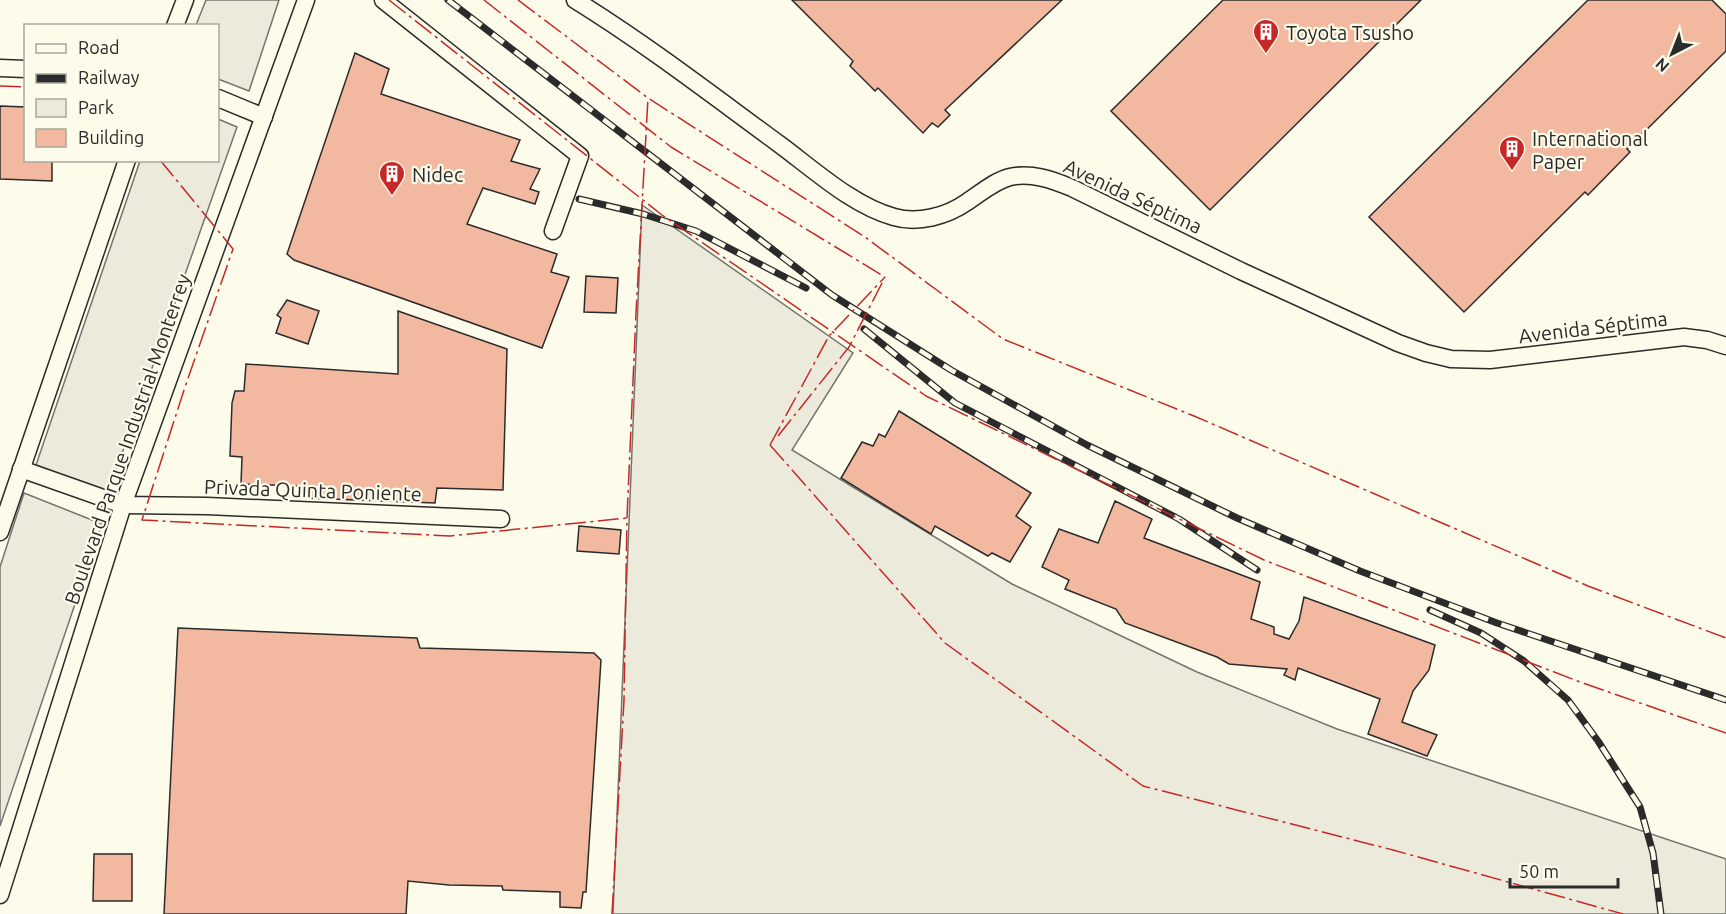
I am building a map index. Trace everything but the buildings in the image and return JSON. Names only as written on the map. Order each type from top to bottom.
[{"type":"street","points":[[176,24],[185,0]]},
{"type":"street","name":"Boulevard Parque Industrial Monterrey","points":[[0,895],[123,505],[306,0]]},
{"type":"street","points":[[383,0],[580,156],[554,231]]},
{"type":"street","name":"Avenida Séptima","points":[[575,0],[671,64],[856,201],[894,217],[921,220],[945,214],[995,183],[1011,177],[1043,178],[1072,188],[1241,271],[1387,338],[1434,355],[1451,359],[1490,360],[1684,337],[1707,340],[1726,346]]},
{"type":"street","points":[[0,68],[24,69]]},
{"type":"street","points":[[219,98],[264,117]]},
{"type":"street","points":[[0,532],[126,162]]},
{"type":"street","name":"Privada Quinta Poniente","points":[[21,469],[123,505],[207,506],[501,519]]},
{"type":"green space","points":[[206,0],[279,0],[249,91],[219,79],[219,24],[196,24]]},
{"type":"green space","points":[[219,119],[237,127],[108,493],[36,465],[140,162],[219,162]]},
{"type":"green space","points":[[642,205],[853,353],[792,450],[1012,584],[1197,672],[1337,729],[1726,859],[1726,914],[613,914]]},
{"type":"green space","points":[[24,493],[102,524],[0,826],[0,567]]},
{"type":"railway","points":[[448,0],[832,295],[951,370],[1087,445],[1237,518],[1360,571],[1497,623],[1726,700]]},
{"type":"railway","points":[[579,199],[643,214],[696,231],[806,288]]},
{"type":"railway","points":[[864,329],[955,403],[1179,519],[1257,570]]},
{"type":"railway","points":[[1430,610],[1481,633],[1524,661],[1568,700],[1598,741],[1640,807],[1653,853],[1661,914]]},
{"type":"power","points":[[389,0],[662,215],[926,396],[1264,560],[1580,682],[1726,733]]},
{"type":"power","points":[[484,0],[671,147],[885,277]]},
{"type":"power","points":[[518,0],[648,98],[865,237],[1003,339],[1194,416],[1588,586],[1726,638]]},
{"type":"power","points":[[0,86],[24,87]]},
{"type":"power","points":[[612,914],[624,700],[627,518],[648,98]]},
{"type":"power","points":[[162,162],[233,249],[142,520],[450,536],[627,518]]},
{"type":"power","points":[[770,445],[829,336],[885,277]]},
{"type":"power","points":[[778,436],[849,347],[882,283]]},
{"type":"power","points":[[770,445],[945,643],[1143,786],[1393,850],[1623,914]]},
{"type":"place","name":"Toyota Tsusho","points":[[1266,55]]},
{"type":"place","name":"International Paper","points":[[1512,172]]},
{"type":"place","name":"Nidec","points":[[392,197]]}]
